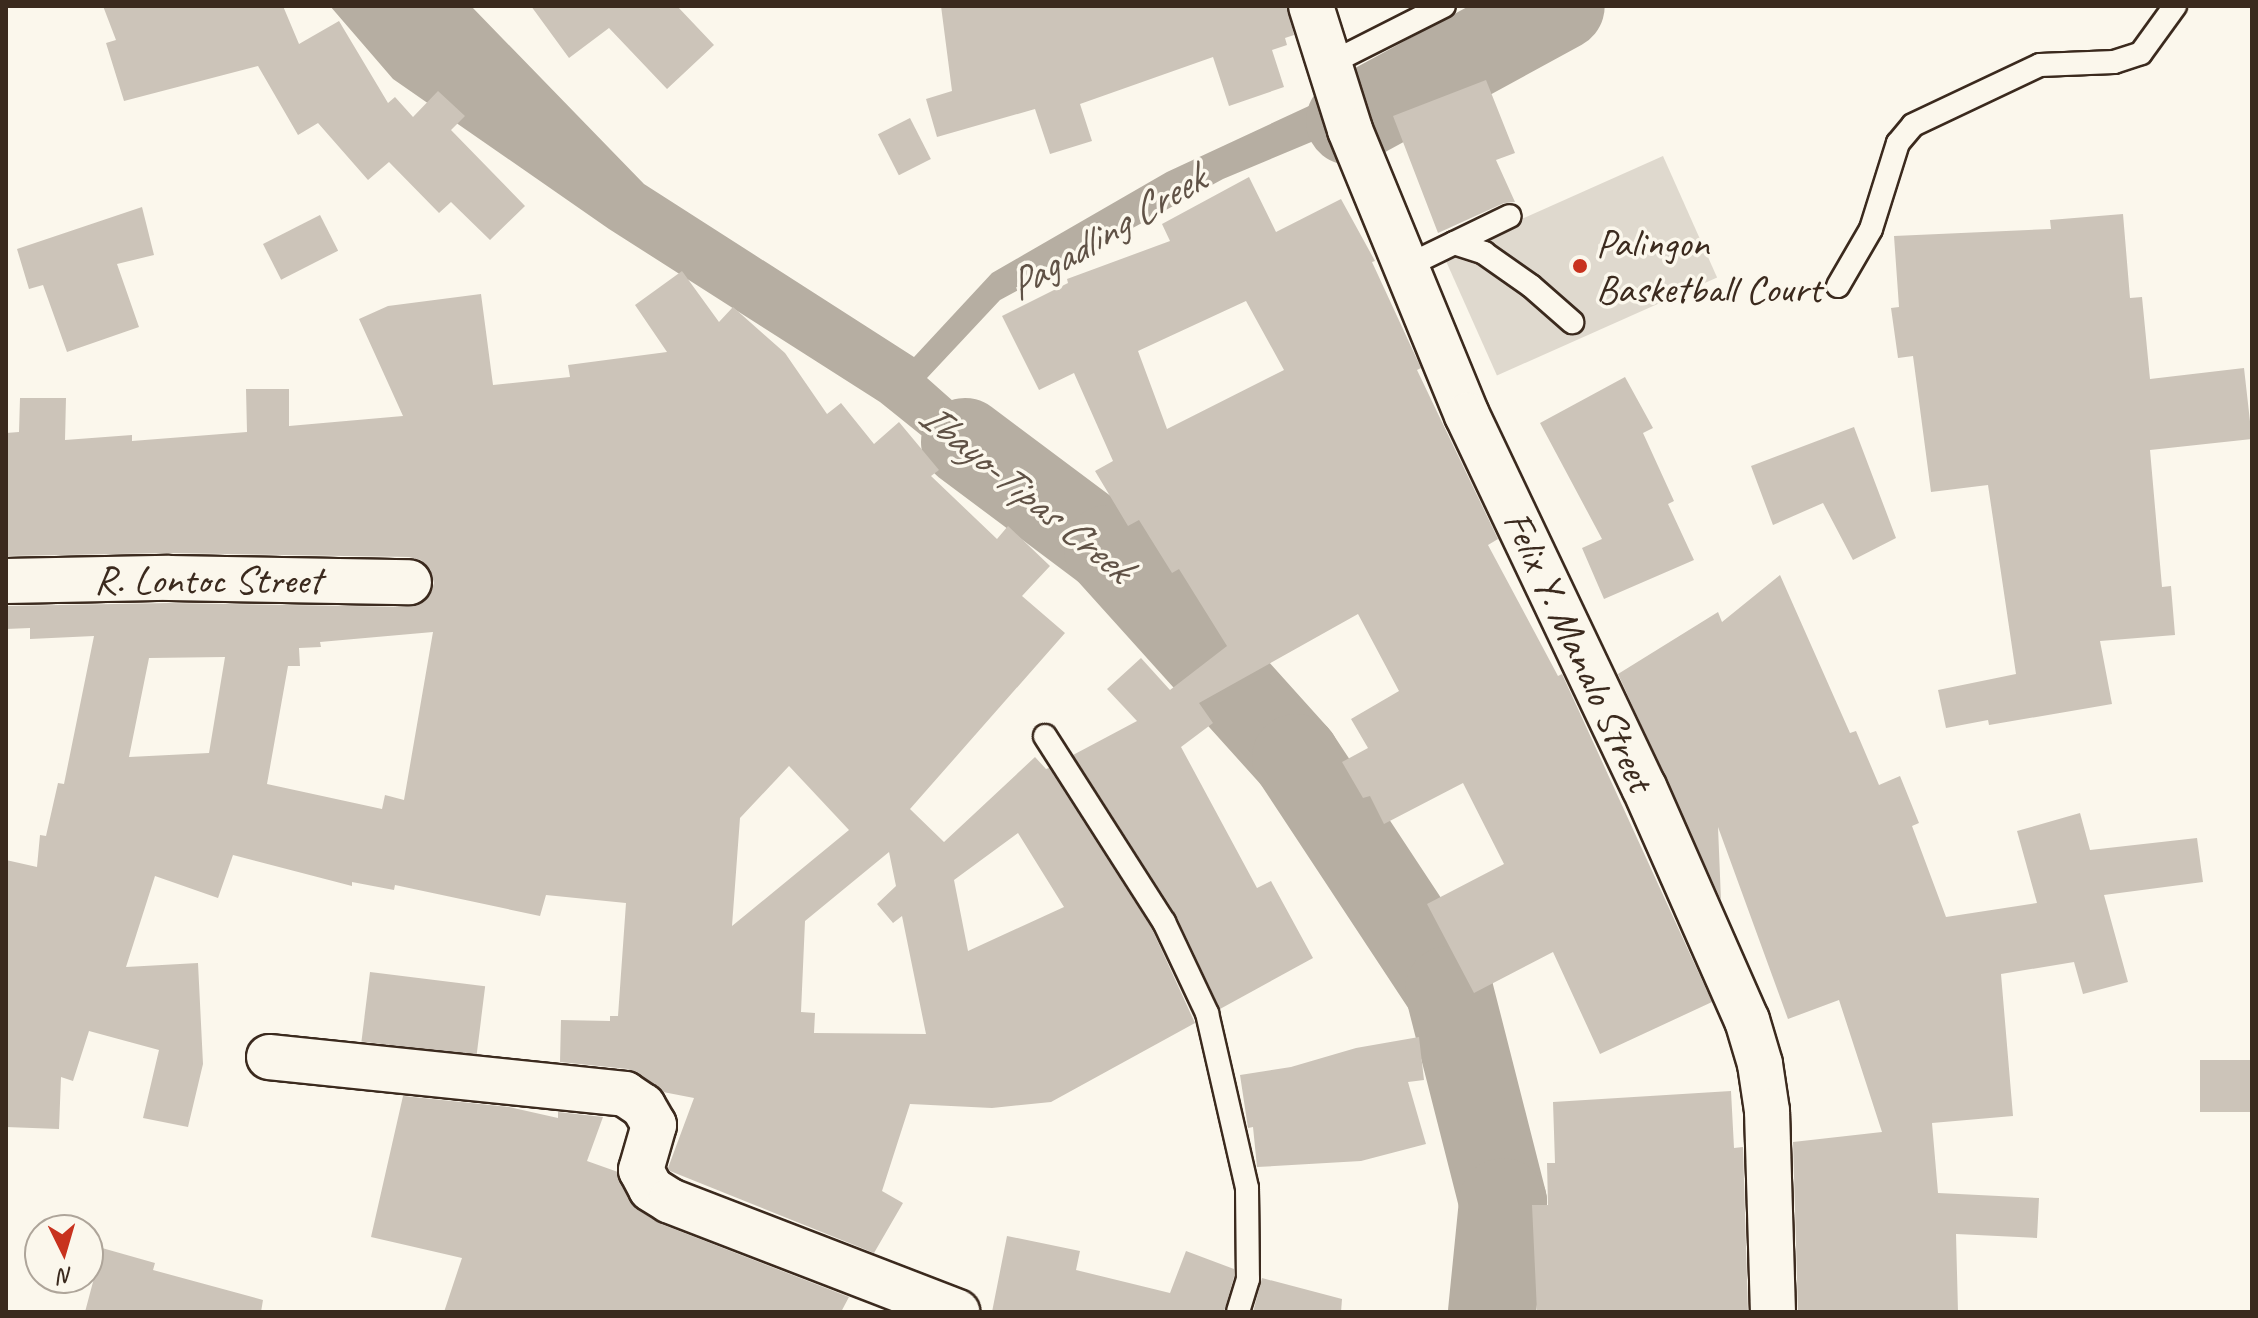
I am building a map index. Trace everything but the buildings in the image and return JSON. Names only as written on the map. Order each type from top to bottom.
[{"type":"main road","name":"Felix Y. Manalo Street","points":[[1311,6],[1327,65],[1350,130],[1467,415],[1644,787],[1747,1020],[1760,1064],[1767,1111],[1773,1312]]},
{"type":"main road","name":"R. Lontoc Street","points":[[6,581],[169,578],[409,582]]},
{"type":"main road","points":[[269,1057],[625,1094],[643,1106],[654,1125],[641,1170],[651,1189],[670,1201],[957,1312]]},
{"type":"lane","points":[[1327,65],[1444,6]]},
{"type":"lane","points":[[1838,286],[1871,229],[1898,143],[1913,125],[2040,65],[2114,62],[2141,53],[2175,6]]},
{"type":"lane","points":[[1407,266],[1510,216]]},
{"type":"lane","points":[[1454,243],[1484,253],[1531,286],[1572,322]]},
{"type":"lane","points":[[1045,736],[1164,922],[1207,1013],[1247,1188],[1248,1279],[1238,1312]]},
{"type":"shaded area","name":"Palingon Basketball Court","points":[[1663,156],[1717,278],[1497,376],[1443,254]]},
{"type":"water","points":[[330,6],[471,6],[644,184],[914,357],[992,273],[1167,172],[1324,99],[1340,130],[1223,179],[1000,300],[927,378],[1070,505],[1043,533],[880,402],[609,229],[393,79]]},
{"type":"waterway","name":"Pagadling Creek","points":[[1350,121],[1561,6]]},
{"type":"waterway","name":"Ibayo-Tipas Creek","points":[[965,442],[1108,549],[1296,758],[1449,990],[1503,1202],[1492,1312]]},
{"type":"place","name":"Palingon Basketball Court","points":[[1580,266]]}]
